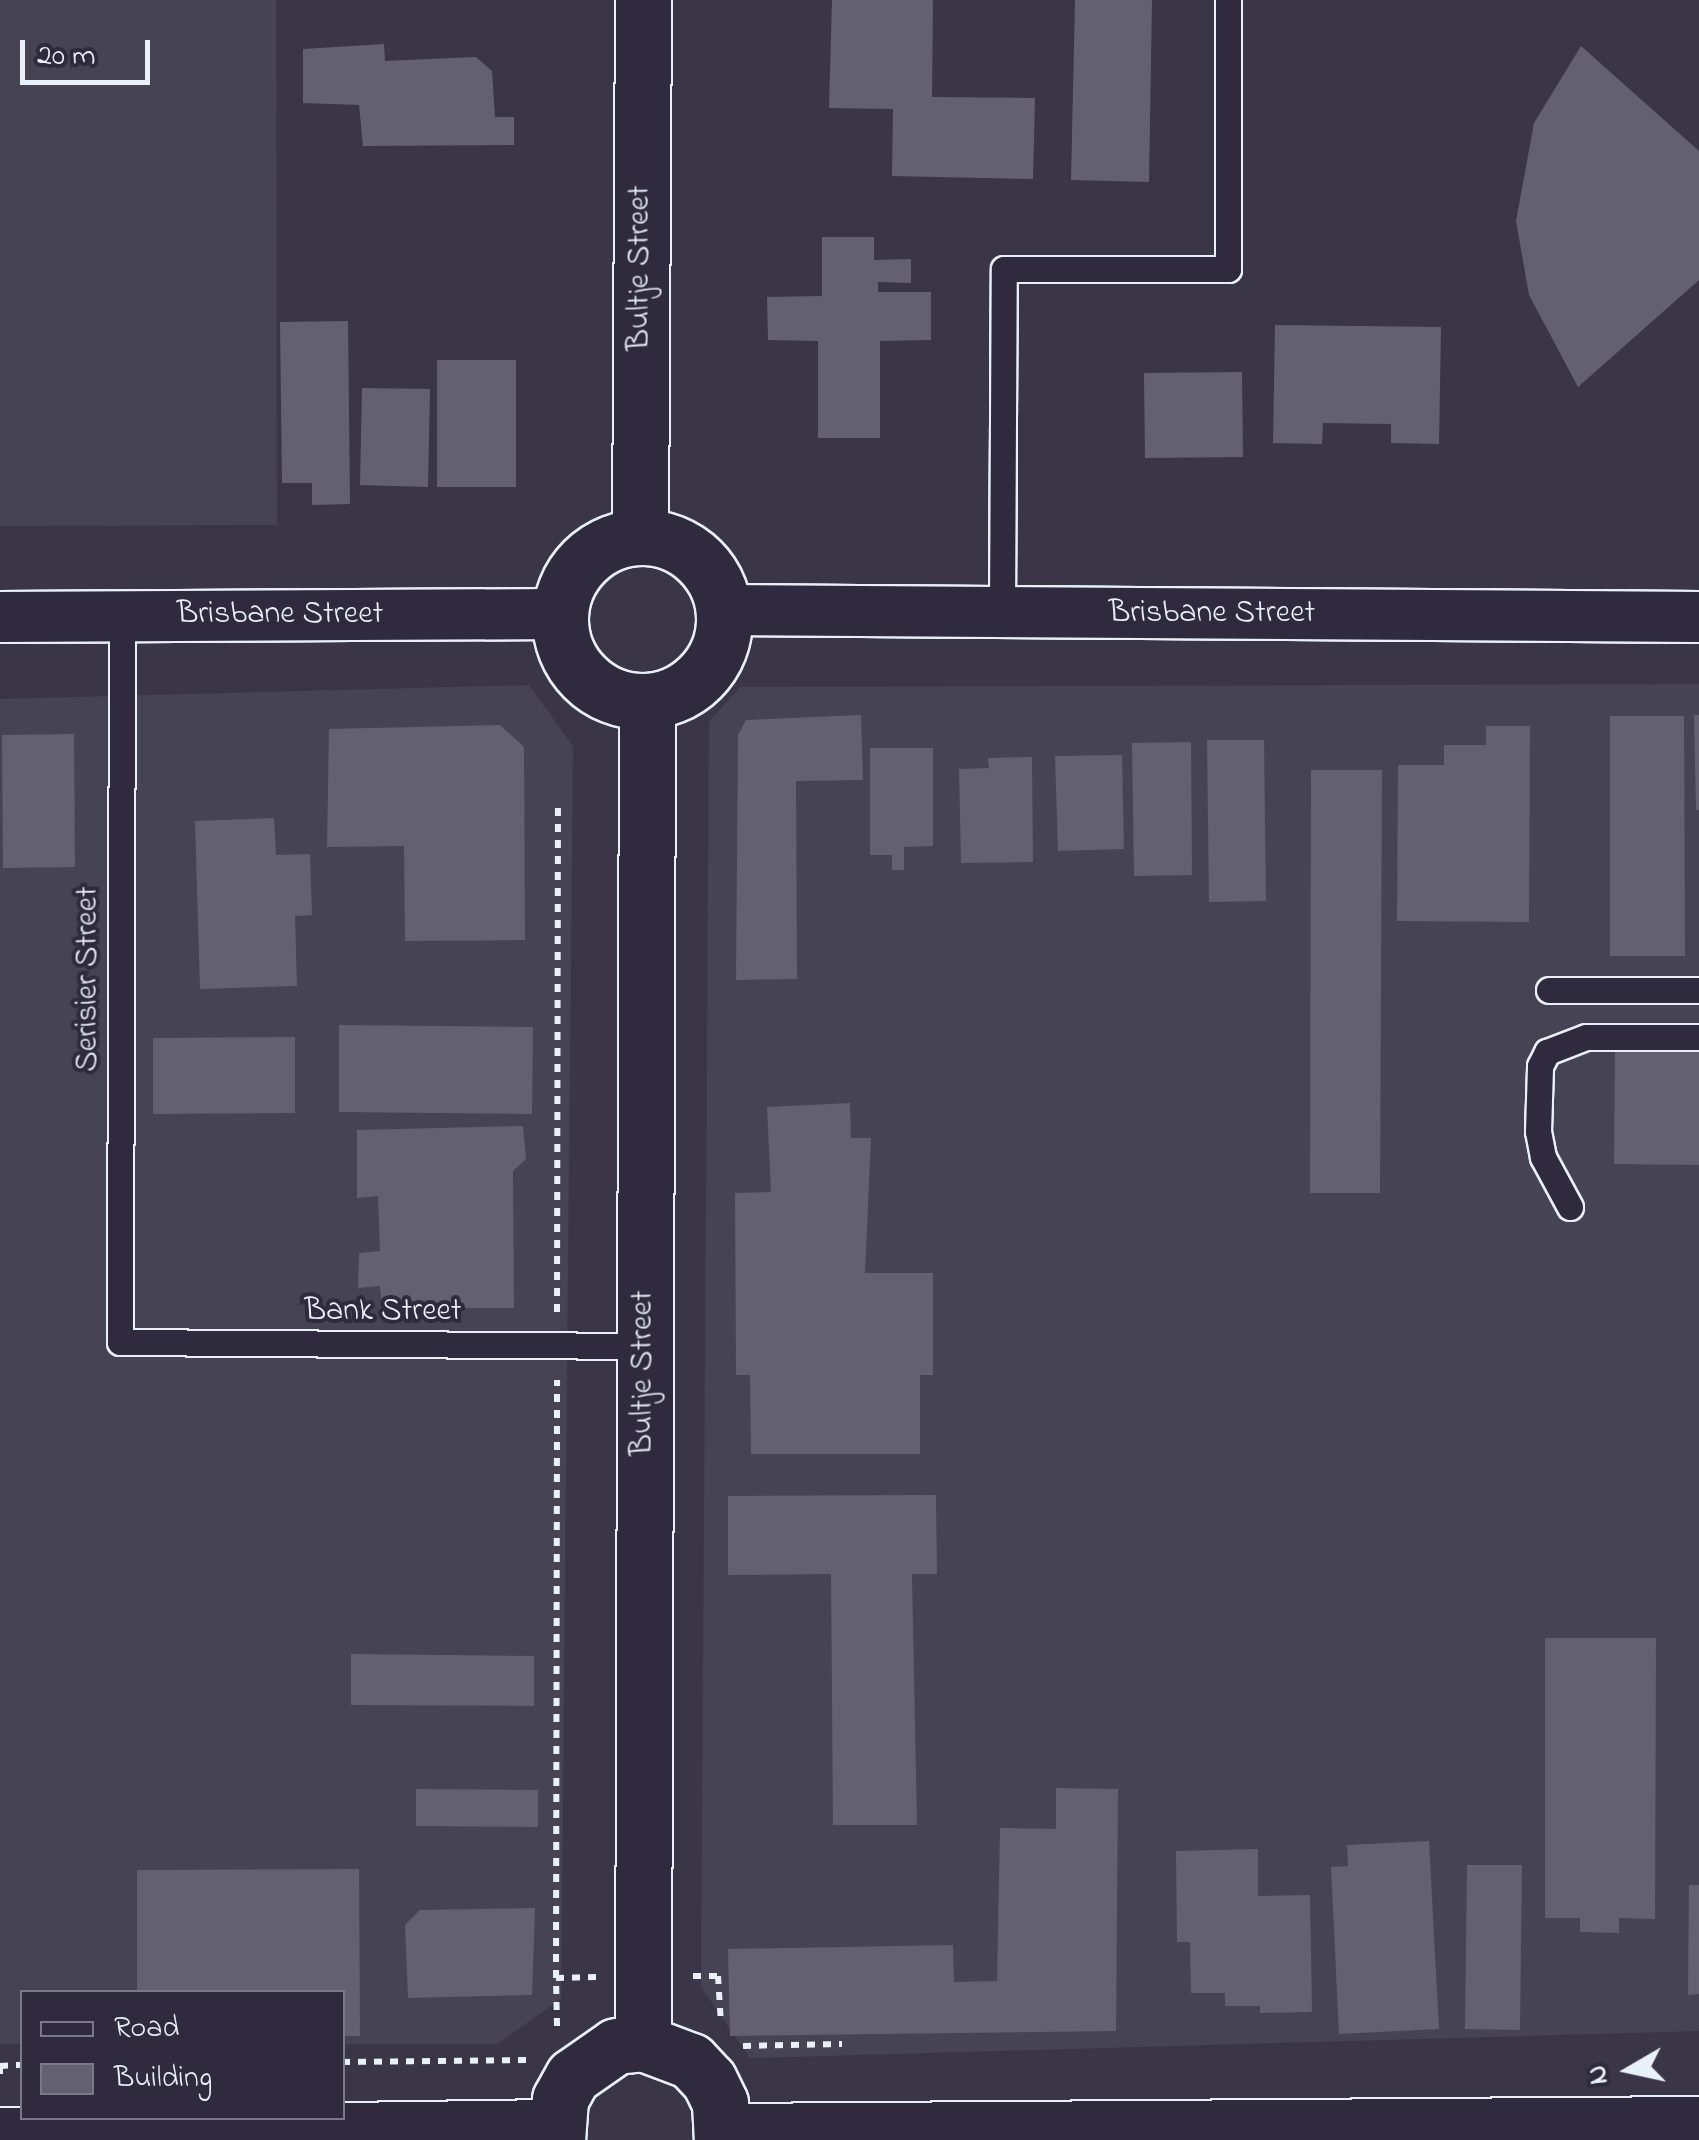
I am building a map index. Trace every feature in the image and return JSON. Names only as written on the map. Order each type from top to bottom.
[{"type":"street","name":"Bultje Street","points":[[640,536],[642,0]]},
{"type":"street","points":[[640,536],[687,550],[718,586],[724,610],[714,662],[672,697],[647,702],[594,687],[562,641],[559,614],[564,590],[594,551],[640,536]]},
{"type":"street","name":"Brisbane Street","points":[[724,610],[1699,617]]},
{"type":"street","name":"Brisbane Street","points":[[0,616],[559,614]]},
{"type":"street","name":"Bultje Street","points":[[643,2043],[647,702]]},
{"type":"street","points":[[0,2134],[556,2133],[573,2076],[592,2058],[643,2043],[690,2061],[709,2080],[723,2134],[1692,2119]]},
{"type":"lane","points":[[1002,612],[1004,268],[1228,270],[1228,0]]},
{"type":"lane","name":"Serisier Street","points":[[120,1342],[122,616]]},
{"type":"lane","points":[[1549,990],[1699,990]]},
{"type":"lane","points":[[1570,1207],[1542,1157],[1538,1131],[1540,1066],[1547,1052],[1586,1037],[1699,1037]]},
{"type":"lane","name":"Bank Street","points":[[120,1342],[644,1346]]},
{"type":"path","points":[[556,1978],[558,805]]},
{"type":"path","points":[[0,2066],[0,2076]]},
{"type":"shaded area","points":[[0,0],[276,0],[277,525],[0,526]]},
{"type":"shaded area","points":[[1699,684],[1699,2031],[750,2058],[701,1987],[709,722],[740,687]]},
{"type":"shaded area","points":[[529,685],[573,746],[561,1999],[497,2044],[345,2044],[345,1990],[20,1990],[20,2044],[0,2044],[0,699]]},
{"type":"building","points":[[832,0],[933,0],[932,97],[1035,98],[1033,179],[892,176],[893,109],[829,108]]},
{"type":"building","points":[[1075,0],[1152,0],[1149,182],[1071,180]]},
{"type":"building","points":[[384,44],[385,61],[476,57],[492,71],[495,117],[514,117],[514,145],[363,146],[359,105],[303,103],[303,49]]},
{"type":"building","points":[[1581,46],[1699,151],[1699,280],[1578,387],[1529,295],[1516,221],[1534,123]]},
{"type":"building","points":[[822,237],[874,237],[874,260],[911,259],[911,283],[878,282],[878,292],[931,292],[931,340],[880,341],[880,438],[818,438],[818,341],[768,340],[767,297],[822,296]]},
{"type":"building","points":[[348,321],[350,504],[312,505],[312,483],[282,483],[280,322]]},
{"type":"building","points":[[1275,325],[1441,327],[1439,444],[1391,443],[1391,424],[1323,423],[1322,444],[1273,443]]},
{"type":"building","points":[[437,360],[516,360],[516,487],[437,487]]},
{"type":"building","points":[[1242,372],[1243,457],[1145,458],[1144,373]]},
{"type":"building","points":[[362,388],[430,389],[428,487],[360,485]]},
{"type":"building","points":[[861,715],[863,780],[796,781],[797,979],[736,980],[738,735],[746,720]]},
{"type":"building","points":[[1694,715],[1699,715],[1699,810],[1696,810]]},
{"type":"building","points":[[1610,716],[1684,716],[1685,956],[1610,956]]},
{"type":"building","points":[[500,725],[524,747],[525,940],[405,941],[404,846],[327,847],[329,729]]},
{"type":"building","points":[[1486,726],[1530,726],[1529,922],[1397,921],[1398,765],[1444,765],[1444,745],[1486,745]]},
{"type":"building","points":[[74,734],[75,867],[3,868],[2,735]]},
{"type":"building","points":[[1207,740],[1264,740],[1266,901],[1209,902]]},
{"type":"building","points":[[1191,742],[1192,875],[1134,876],[1132,743]]},
{"type":"building","points":[[870,748],[933,748],[933,846],[904,847],[904,870],[892,870],[892,855],[870,855]]},
{"type":"building","points":[[1122,755],[1124,849],[1058,851],[1055,756]]},
{"type":"building","points":[[1032,757],[1033,862],[961,863],[959,769],[989,768],[988,758]]},
{"type":"building","points":[[1311,770],[1382,770],[1380,1193],[1310,1193]]},
{"type":"building","points":[[274,818],[276,855],[310,854],[312,915],[295,916],[297,986],[200,989],[195,821]]},
{"type":"building","points":[[339,1025],[533,1027],[532,1114],[339,1112]]},
{"type":"building","points":[[295,1037],[295,1113],[153,1114],[153,1038]]},
{"type":"building","points":[[1615,1051],[1699,1052],[1699,1165],[1614,1164]]},
{"type":"building","points":[[850,1103],[851,1138],[871,1138],[865,1273],[933,1273],[933,1375],[920,1375],[920,1454],[751,1454],[750,1375],[736,1375],[735,1193],[771,1192],[767,1107]]},
{"type":"building","points":[[523,1126],[526,1159],[513,1171],[514,1308],[382,1308],[380,1286],[358,1288],[359,1253],[380,1251],[378,1196],[357,1198],[357,1130]]},
{"type":"building","points":[[936,1495],[937,1574],[912,1574],[917,1825],[833,1825],[831,1574],[728,1575],[728,1496]]},
{"type":"building","points":[[1545,1638],[1656,1638],[1655,1919],[1619,1918],[1619,1933],[1580,1932],[1580,1918],[1545,1918]]},
{"type":"building","points":[[351,1654],[534,1656],[534,1706],[351,1705]]},
{"type":"building","points":[[1056,1788],[1118,1789],[1116,2031],[730,2036],[728,1949],[953,1945],[954,1982],[997,1981],[1000,1828],[1056,1829]]},
{"type":"building","points":[[416,1789],[538,1790],[538,1827],[416,1826]]},
{"type":"building","points":[[1429,1841],[1439,2029],[1339,2034],[1331,1867],[1348,1866],[1347,1845]]},
{"type":"building","points":[[1258,1849],[1258,1896],[1310,1895],[1312,2012],[1260,2013],[1260,2006],[1225,2006],[1225,1993],[1191,1993],[1190,1942],[1177,1942],[1176,1851]]},
{"type":"building","points":[[1467,1865],[1522,1865],[1520,2030],[1465,2029]]},
{"type":"building","points":[[359,1869],[360,2036],[345,2036],[345,1990],[137,1990],[137,1870]]},
{"type":"building","points":[[1689,1885],[1699,1885],[1699,1994],[1688,1995]]},
{"type":"building","points":[[535,1908],[532,1995],[408,1998],[405,1925],[420,1910]]}]
